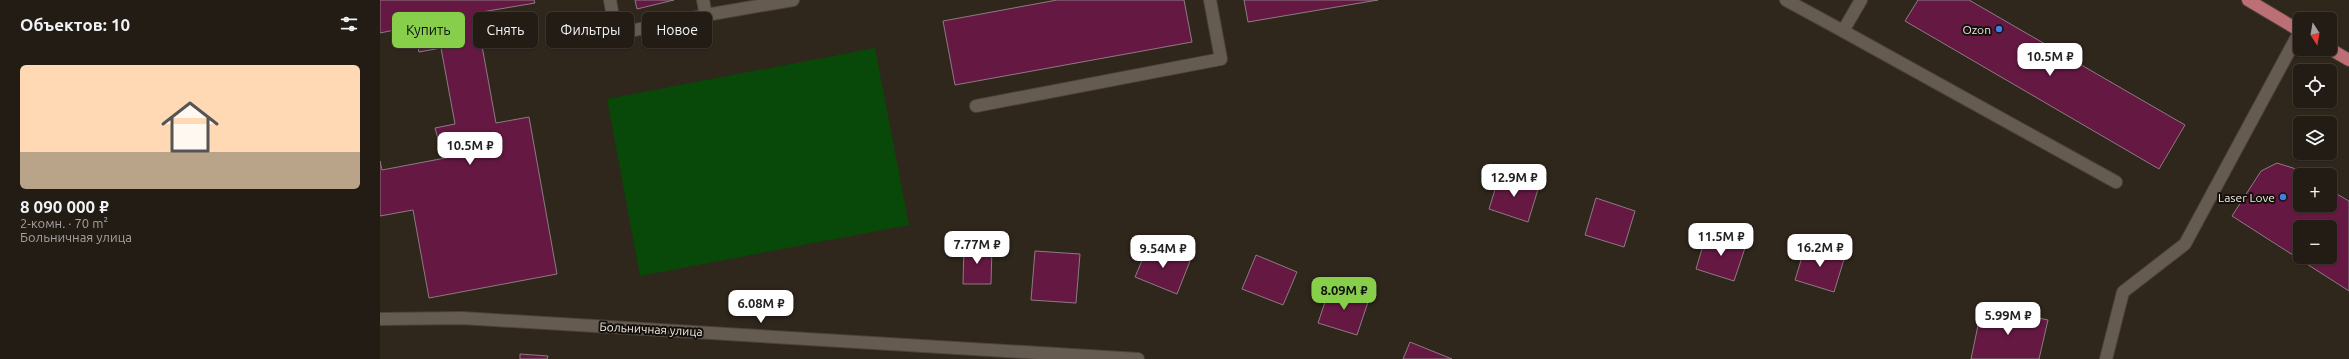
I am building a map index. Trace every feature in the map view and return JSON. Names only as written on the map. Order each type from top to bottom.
[{"type":"main road","points":[[2248,0],[2293,27]]},
{"type":"main road","points":[[2337,53],[2349,60]]},
{"type":"street","points":[[610,0],[616,34],[642,29]]},
{"type":"street","points":[[703,0],[705,12]]},
{"type":"street","points":[[712,14],[793,0]]},
{"type":"street","points":[[976,106],[1222,59],[1210,0]]},
{"type":"street","points":[[1786,0],[2116,182]]},
{"type":"street","points":[[1843,31],[1861,0]]},
{"type":"street","points":[[2106,359],[2122,292],[2185,244],[2293,44]]},
{"type":"street","name":"Больничная улица","points":[[380,319],[470,318],[1138,359]]},
{"type":"green space","points":[[875,48],[909,225],[640,276],[607,99]]},
{"type":"building","points":[[380,0],[534,0],[535,3],[482,12],[473,12],[473,48],[482,48],[496,123],[529,117],[557,274],[429,298],[413,210],[380,216],[380,161],[382,170],[461,155],[457,136],[438,139],[435,128],[455,124],[441,48],[465,48],[465,12],[392,12],[392,31],[380,33]]},
{"type":"building","points":[[635,0],[674,0],[637,9]]},
{"type":"building","points":[[1057,0],[1184,0],[1192,42],[955,85],[943,21]]},
{"type":"building","points":[[1244,0],[1378,0],[1248,22]]},
{"type":"building","points":[[1918,0],[1969,0],[2185,125],[2159,169],[1905,21]]},
{"type":"building","points":[[418,48],[441,48],[419,52]]},
{"type":"building","points":[[2277,163],[2293,168],[2293,212],[2337,212],[2337,194],[2349,201],[2349,291],[2307,264],[2337,264],[2337,220],[2293,220],[2293,255],[2232,216],[2261,171]]},
{"type":"building","points":[[1500,173],[1539,186],[1528,222],[1489,209]]},
{"type":"building","points":[[1596,198],[1635,211],[1624,247],[1585,235]]},
{"type":"building","points":[[1707,232],[1746,245],[1734,281],[1696,269]]},
{"type":"building","points":[[1149,244],[1190,261],[1177,294],[1135,277]]},
{"type":"building","points":[[1806,244],[1845,256],[1834,292],[1795,280]]},
{"type":"building","points":[[964,246],[992,247],[991,284],[963,284]]},
{"type":"building","points":[[1035,251],[1080,254],[1076,303],[1031,300]]},
{"type":"building","points":[[1256,255],[1297,272],[1283,305],[1242,289]]},
{"type":"building","points":[[1330,287],[1369,299],[1357,335],[1318,323]]},
{"type":"building","points":[[1982,306],[2048,320],[2039,359],[1971,359]]},
{"type":"building","points":[[1410,342],[1452,359],[1403,359]]},
{"type":"building","points":[[520,354],[548,356],[547,359],[520,359]]},
{"type":"place","name":"Ozon","points":[[1999,29]]},
{"type":"place","name":"Laser Love","points":[[2283,197]]}]
